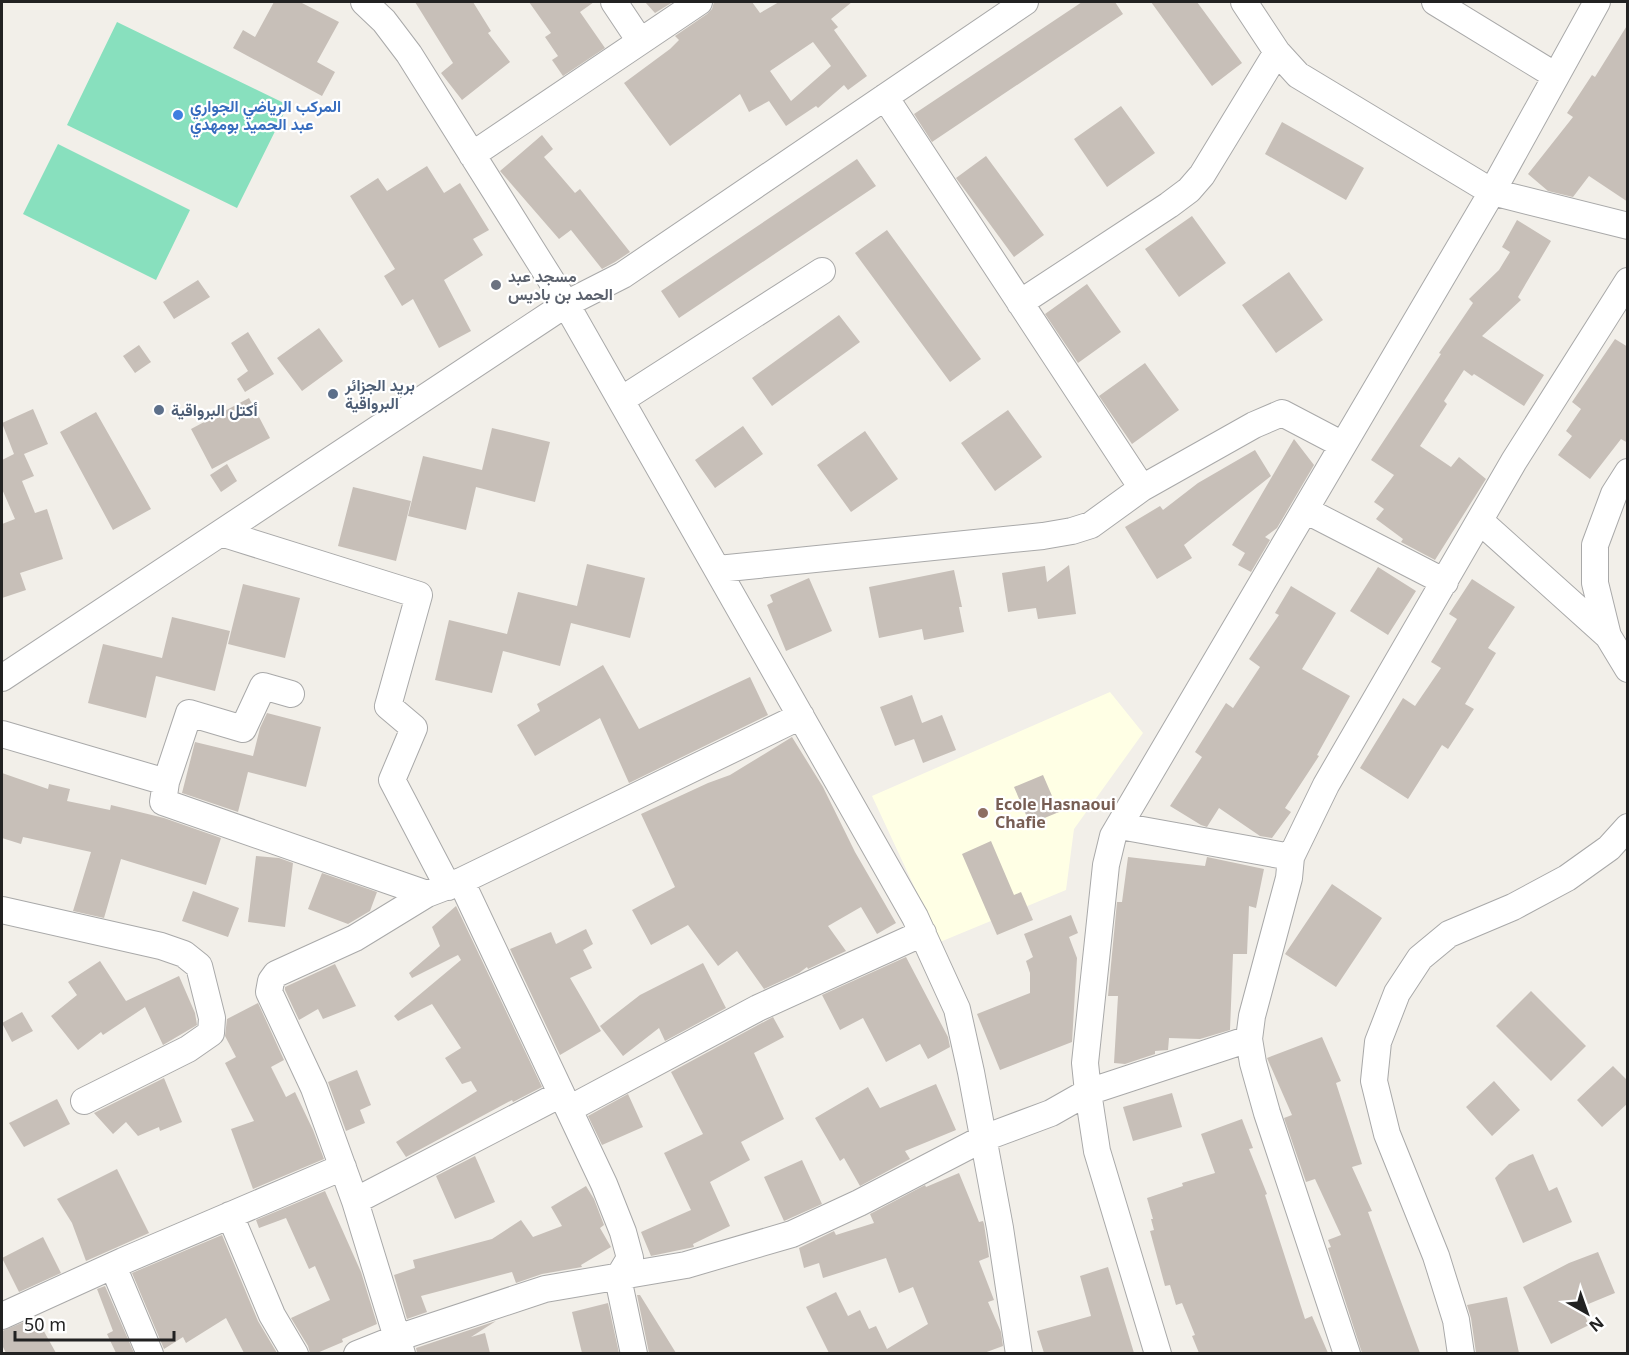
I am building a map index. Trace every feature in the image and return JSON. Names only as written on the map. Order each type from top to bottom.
[{"type":"street","points":[[364,2],[384,21],[409,54],[566,304],[923,933],[957,1009],[984,1138],[1019,1353]]},
{"type":"street","points":[[614,2],[640,41]]},
{"type":"street","points":[[472,154],[699,2]]},
{"type":"street","points":[[2,678],[566,304],[623,275],[1025,2]]},
{"type":"street","points":[[1244,2],[1277,52],[1298,75],[1492,192],[1628,226]]},
{"type":"street","points":[[1435,2],[1556,76]]},
{"type":"street","points":[[1158,1353],[1097,1150],[1085,1063],[1106,865],[1113,836],[1492,192],[1597,2]]},
{"type":"street","points":[[1020,303],[1169,205],[1189,189],[1202,175],[1277,52]]},
{"type":"street","points":[[885,97],[1142,488]]},
{"type":"street","points":[[621,400],[822,270]]},
{"type":"street","points":[[1347,1353],[1267,1113],[1253,1064],[1249,1039],[1252,1016],[1289,878],[1291,857],[1326,785],[1514,461],[1628,281]]},
{"type":"street","points":[[718,569],[1043,536],[1072,531],[1091,525],[1142,488],[1282,413],[1343,445]]},
{"type":"street","points":[[1608,636],[1595,583],[1595,545],[1614,494],[1628,472]]},
{"type":"street","points":[[1305,510],[1445,582]]},
{"type":"street","points":[[1480,521],[1608,636],[1628,669]]},
{"type":"street","points":[[221,533],[419,595],[388,706],[414,728],[392,780],[445,888],[565,1102],[623,1232],[630,1258],[618,1278],[634,1353]]},
{"type":"street","points":[[291,694],[263,686],[243,729],[189,713],[166,782],[162,802],[445,888]]},
{"type":"street","points":[[400,1346],[356,1202],[314,1088],[269,992],[271,981],[276,974],[355,938],[445,888],[801,716]]},
{"type":"street","points":[[2,734],[166,782]]},
{"type":"street","points":[[1120,826],[1291,857]]},
{"type":"street","points":[[1461,1353],[1456,1320],[1436,1256],[1388,1134],[1374,1081],[1378,1042],[1397,993],[1420,958],[1449,934],[1513,907],[1567,878],[1609,848],[1628,827]]},
{"type":"street","points":[[2,910],[161,946],[184,954],[199,966],[212,1018],[211,1033],[188,1049],[84,1101]]},
{"type":"street","points":[[356,1202],[758,1008],[923,933]]},
{"type":"street","points":[[357,1353],[400,1346],[544,1289],[686,1265],[792,1234],[859,1203],[984,1138],[1051,1113],[1088,1092],[1249,1039]]},
{"type":"street","points":[[2,1316],[343,1167]]},
{"type":"street","points":[[230,1215],[272,1315],[295,1353]]},
{"type":"street","points":[[113,1266],[150,1353]]},
{"type":"shaded area","name":"Ecole Hasnaoui Chafie","points":[[1110,692],[1143,733],[1074,829],[1066,890],[940,942],[872,796]]},
{"type":"green space","points":[[117,22],[288,105],[237,208],[67,125]]},
{"type":"green space","points":[[58,144],[190,210],[156,280],[23,214]]},
{"type":"building","points":[[274,2],[300,2],[339,22],[317,62],[335,72],[322,96],[233,48],[243,30],[255,37]]},
{"type":"building","points":[[415,2],[473,2],[491,31],[488,33],[510,62],[462,100],[441,73],[453,63]]},
{"type":"building","points":[[529,2],[594,2],[580,12],[605,48],[563,76],[552,60],[558,56],[545,37],[551,33]]},
{"type":"building","points":[[645,2],[673,2],[655,13]]},
{"type":"building","points":[[714,2],[752,2],[760,13],[779,2],[852,2],[831,19],[838,27],[834,30],[867,76],[848,90],[844,85],[818,108],[816,106],[786,126],[769,101],[749,112],[740,94],[670,146],[624,83],[670,49],[679,40],[675,36],[712,9]],"holes":[[[813,42],[831,66],[791,101],[770,71]]]},
{"type":"building","points":[[1082,2],[1115,2],[1123,14],[932,142],[914,114]]},
{"type":"building","points":[[1151,2],[1197,2],[1242,63],[1212,86]]},
{"type":"building","points":[[1628,24],[1628,202],[1589,176],[1573,197],[1548,191],[1528,174],[1573,117],[1567,113],[1592,75],[1595,77]]},
{"type":"building","points":[[1121,106],[1155,153],[1107,187],[1074,139]]},
{"type":"building","points":[[1282,122],[1364,168],[1346,200],[1265,154]]},
{"type":"building","points":[[542,135],[553,149],[544,157],[575,193],[580,189],[630,252],[602,269],[571,230],[559,239],[500,171]]},
{"type":"building","points":[[986,156],[1044,235],[1014,257],[956,178]]},
{"type":"building","points":[[857,159],[876,186],[679,318],[661,291]]},
{"type":"building","points":[[427,166],[444,193],[460,183],[489,230],[473,239],[483,255],[444,280],[471,331],[439,348],[413,299],[402,306],[384,276],[395,269],[350,196],[378,178],[387,191]]},
{"type":"building","points":[[1192,216],[1226,263],[1179,297],[1145,249]]},
{"type":"building","points":[[1517,220],[1551,241],[1518,297],[1521,300],[1482,336],[1544,375],[1524,406],[1464,370],[1444,401],[1447,404],[1420,446],[1451,467],[1459,457],[1486,479],[1435,560],[1401,542],[1403,539],[1376,519],[1384,509],[1374,502],[1394,475],[1371,460],[1473,303],[1469,299],[1499,270],[1510,252],[1502,247]]},
{"type":"building","points":[[887,230],[981,359],[950,382],[855,253]]},
{"type":"building","points":[[1289,272],[1323,320],[1276,353],[1242,305]]},
{"type":"building","points":[[198,280],[210,297],[174,319],[163,302]]},
{"type":"building","points":[[1087,284],[1121,332],[1078,363],[1045,314]]},
{"type":"building","points":[[839,315],[860,342],[772,406],[752,378]]},
{"type":"building","points":[[319,328],[343,361],[302,391],[277,358]]},
{"type":"building","points":[[248,332],[274,374],[245,392],[237,379],[248,371],[231,343]]},
{"type":"building","points":[[1615,339],[1628,347],[1628,443],[1621,439],[1590,479],[1558,455],[1572,436],[1566,431],[1581,409],[1572,402]]},
{"type":"building","points":[[139,345],[151,362],[135,373],[123,356]]},
{"type":"building","points":[[1145,363],[1179,410],[1132,444],[1099,396]]},
{"type":"building","points":[[249,398],[270,438],[212,469],[191,429]]},
{"type":"building","points":[[33,409],[48,444],[24,454],[34,476],[22,481],[35,513],[47,509],[63,559],[20,573],[26,590],[2,598],[2,524],[15,519],[2,489],[2,460],[14,454],[2,423]]},
{"type":"building","points":[[1008,410],[1042,457],[995,491],[961,443]]},
{"type":"building","points":[[96,412],[151,509],[113,530],[60,432]]},
{"type":"building","points":[[743,426],[763,454],[715,488],[695,460]]},
{"type":"building","points":[[492,428],[550,442],[535,502],[476,487],[466,530],[408,516],[423,456],[482,470]]},
{"type":"building","points":[[865,431],[898,479],[851,512],[817,465]]},
{"type":"building","points":[[1294,439],[1314,465],[1277,528],[1265,537],[1270,540],[1251,572],[1238,565],[1245,553],[1232,545]]},
{"type":"building","points":[[1255,450],[1271,476],[1184,545],[1192,558],[1157,579],[1125,527],[1160,506],[1163,510],[1198,483]]},
{"type":"building","points":[[227,464],[237,481],[221,492],[210,475]]},
{"type":"building","points":[[353,487],[411,501],[396,561],[338,546]]},
{"type":"building","points":[[587,564],[645,578],[630,638],[571,623],[560,666],[503,651],[492,693],[435,680],[449,620],[507,634],[518,592],[577,606]]},
{"type":"building","points":[[1069,565],[1076,614],[1038,619],[1036,608],[1008,612],[1002,573],[1045,566],[1047,582]]},
{"type":"building","points":[[1378,567],[1416,591],[1388,635],[1350,611]]},
{"type":"building","points":[[954,570],[962,607],[959,607],[964,632],[924,640],[922,629],[879,638],[869,587]]},
{"type":"building","points":[[809,578],[832,631],[786,651],[767,605],[773,602],[770,595]]},
{"type":"building","points":[[1472,579],[1515,607],[1488,648],[1496,653],[1465,704],[1474,709],[1448,749],[1442,745],[1408,799],[1360,768],[1403,698],[1415,706],[1441,668],[1431,662],[1457,619],[1449,614]]},
{"type":"building","points":[[243,584],[300,598],[285,658],[228,644]]},
{"type":"building","points":[[1291,586],[1336,613],[1302,669],[1350,696],[1317,755],[1319,756],[1285,808],[1291,812],[1272,838],[1260,836],[1219,808],[1207,827],[1201,825],[1170,806],[1202,757],[1195,752],[1226,703],[1233,708],[1260,667],[1249,659],[1279,615],[1275,613]]},
{"type":"building","points":[[172,617],[230,631],[215,691],[156,676],[146,718],[88,703],[103,644],[162,658]]},
{"type":"building","points":[[603,665],[639,729],[750,677],[768,715],[629,783],[600,718],[535,756],[517,725],[540,711],[537,704]]},
{"type":"building","points":[[912,695],[922,723],[942,715],[956,750],[923,763],[914,739],[895,746],[880,707]]},
{"type":"building","points":[[267,713],[321,727],[306,787],[248,772],[238,812],[182,793],[195,742],[253,756],[260,728]]},
{"type":"building","points":[[792,737],[823,787],[855,852],[896,923],[877,934],[861,907],[828,926],[846,951],[808,969],[807,967],[764,989],[737,951],[718,966],[688,925],[651,945],[632,910],[675,887],[641,814],[730,775]]},
{"type":"building","points":[[2,773],[48,789],[49,784],[70,789],[67,801],[110,810],[111,805],[164,818],[221,838],[206,885],[121,859],[104,918],[73,911],[91,852],[23,837],[21,844],[2,838]]},
{"type":"building","points":[[1043,775],[1059,812],[1030,824],[1014,787]]},
{"type":"building","points":[[991,841],[1014,895],[1021,892],[1033,920],[997,935],[962,854]]},
{"type":"building","points":[[256,856],[279,858],[293,863],[285,927],[248,922]]},
{"type":"building","points":[[1128,857],[1205,866],[1207,857],[1264,869],[1256,908],[1249,906],[1247,954],[1233,954],[1230,1030],[1200,1039],[1169,1038],[1168,1050],[1155,1051],[1155,1054],[1125,1064],[1114,1063],[1118,996],[1108,996],[1117,902],[1122,902]]},
{"type":"building","points":[[322,873],[377,892],[370,911],[348,924],[308,909]]},
{"type":"building","points":[[1332,884],[1382,918],[1336,987],[1285,954]]},
{"type":"building","points":[[193,891],[239,908],[228,937],[182,921]]},
{"type":"building","points":[[456,906],[542,1087],[513,1102],[512,1100],[406,1157],[396,1142],[477,1091],[471,1081],[462,1084],[445,1058],[461,1048],[432,1004],[398,1021],[394,1016],[461,960],[458,955],[412,978],[409,973],[440,946],[432,927]]},
{"type":"building","points":[[1071,915],[1078,933],[1069,937],[1077,958],[1072,1042],[1000,1070],[977,1014],[1030,993],[1030,973],[1026,961],[1033,957],[1024,934]]},
{"type":"building","points":[[586,929],[593,944],[583,950],[592,968],[570,978],[601,1031],[560,1055],[510,949],[551,932],[556,944]]},
{"type":"building","points":[[906,957],[948,1037],[950,1047],[928,1059],[920,1044],[886,1062],[863,1018],[840,1030],[822,995]]},
{"type":"building","points":[[100,961],[126,1001],[179,976],[195,1013],[197,1025],[163,1045],[145,1007],[103,1035],[101,1032],[78,1050],[51,1016],[77,995],[68,982]]},
{"type":"building","points":[[703,963],[726,1008],[665,1041],[659,1028],[623,1056],[600,1026],[640,995]]},
{"type":"building","points":[[335,964],[356,1006],[323,1019],[318,1009],[299,1020],[285,987]]},
{"type":"building","points":[[1531,991],[1586,1046],[1551,1081],[1496,1026]]},
{"type":"building","points":[[258,1003],[284,1060],[271,1067],[286,1097],[295,1092],[324,1159],[253,1189],[231,1129],[254,1121],[225,1063],[236,1057],[225,1036],[227,1019]]},
{"type":"building","points":[[22,1012],[33,1031],[12,1042],[2,1023]]},
{"type":"building","points":[[773,1017],[784,1037],[754,1053],[784,1119],[741,1142],[750,1160],[710,1182],[730,1226],[693,1244],[694,1247],[651,1256],[641,1232],[691,1210],[664,1153],[703,1134],[671,1072]]},
{"type":"building","points":[[1322,1037],[1341,1081],[1336,1083],[1362,1164],[1352,1167],[1372,1211],[1368,1212],[1420,1353],[1362,1353],[1328,1248],[1331,1247],[1328,1240],[1341,1235],[1315,1179],[1306,1182],[1284,1118],[1292,1115],[1267,1058]]},
{"type":"building","points":[[1613,1066],[1628,1081],[1628,1103],[1602,1127],[1577,1100]]},
{"type":"building","points":[[357,1070],[371,1105],[360,1110],[365,1123],[346,1131],[328,1082]]},
{"type":"building","points":[[164,1078],[182,1122],[160,1131],[159,1127],[138,1136],[126,1122],[113,1134],[94,1113]]},
{"type":"building","points":[[1494,1081],[1520,1110],[1492,1136],[1466,1107]]},
{"type":"building","points":[[936,1084],[956,1130],[905,1151],[910,1159],[860,1186],[844,1158],[840,1161],[815,1118],[868,1087],[880,1108]]},
{"type":"building","points":[[1172,1093],[1182,1127],[1133,1141],[1123,1107]]},
{"type":"building","points":[[628,1094],[643,1127],[602,1145],[588,1116]]},
{"type":"building","points":[[57,1099],[70,1124],[24,1147],[9,1123]]},
{"type":"building","points":[[1242,1119],[1253,1148],[1249,1149],[1267,1194],[1265,1195],[1305,1319],[1312,1316],[1328,1353],[1199,1353],[1192,1336],[1195,1335],[1182,1303],[1176,1305],[1170,1285],[1165,1286],[1150,1231],[1154,1230],[1151,1219],[1153,1219],[1147,1198],[1183,1186],[1182,1183],[1215,1173],[1201,1134]]},
{"type":"building","points":[[1533,1154],[1549,1191],[1557,1187],[1572,1222],[1523,1243],[1495,1178],[1509,1164]]},
{"type":"building","points":[[475,1156],[495,1202],[455,1219],[436,1176]]},
{"type":"building","points":[[802,1160],[822,1204],[784,1221],[764,1177]]},
{"type":"building","points":[[117,1169],[149,1233],[86,1261],[72,1223],[57,1199]]},
{"type":"building","points":[[959,1173],[979,1222],[983,1221],[984,1224],[989,1257],[979,1261],[994,1300],[988,1302],[1001,1332],[1003,1346],[984,1353],[829,1353],[806,1307],[836,1292],[848,1316],[860,1310],[869,1329],[876,1326],[887,1349],[928,1324],[913,1287],[899,1293],[886,1258],[823,1278],[819,1263],[804,1268],[799,1248],[834,1231],[836,1235],[874,1223],[870,1214],[925,1185],[926,1187]]},
{"type":"building","points":[[586,1186],[594,1199],[604,1225],[600,1228],[611,1247],[581,1265],[582,1267],[542,1274],[516,1283],[512,1272],[421,1296],[427,1312],[407,1319],[394,1275],[415,1268],[413,1260],[492,1239],[521,1220],[533,1237],[562,1226],[551,1207]]},
{"type":"building","points":[[325,1191],[361,1272],[377,1324],[342,1339],[343,1342],[317,1353],[310,1353],[291,1318],[330,1300],[315,1266],[309,1269],[286,1218],[259,1228],[256,1220]]},
{"type":"building","points":[[222,1235],[258,1321],[277,1353],[244,1353],[226,1318],[186,1343],[183,1337],[164,1349],[132,1273]]},
{"type":"building","points":[[43,1237],[61,1273],[19,1292],[2,1258]]},
{"type":"building","points":[[1598,1252],[1615,1293],[1581,1307],[1589,1325],[1551,1344],[1523,1287],[1569,1263]]},
{"type":"building","points":[[1108,1267],[1134,1353],[1044,1353],[1037,1331],[1091,1316],[1080,1276]]},
{"type":"building","points":[[105,1286],[134,1353],[116,1353],[107,1334],[113,1331],[97,1289]]},
{"type":"building","points":[[637,1295],[640,1295],[676,1353],[649,1353]]},
{"type":"building","points":[[1507,1297],[1519,1353],[1476,1353],[1467,1305]]},
{"type":"building","points":[[608,1303],[619,1353],[582,1353],[572,1312]]},
{"type":"building","points":[[36,1317],[56,1353],[6,1353],[2,1345],[2,1331]]},
{"type":"building","points":[[496,1321],[471,1337],[485,1333],[490,1353],[417,1353],[416,1348]]},
{"type":"place","name":"المركب الرياضي الجواري عبد الحميد بومهدي","points":[[178,115]]},
{"type":"place","name":"مسجد عبد الحمد بن باديس","points":[[496,285]]},
{"type":"place","name":"بريد الجزائر البرواقية","points":[[333,394]]},
{"type":"place","name":"أكتل البرواقية","points":[[159,410]]},
{"type":"place","name":"Ecole Hasnaoui Chafie","points":[[983,813]]}]
